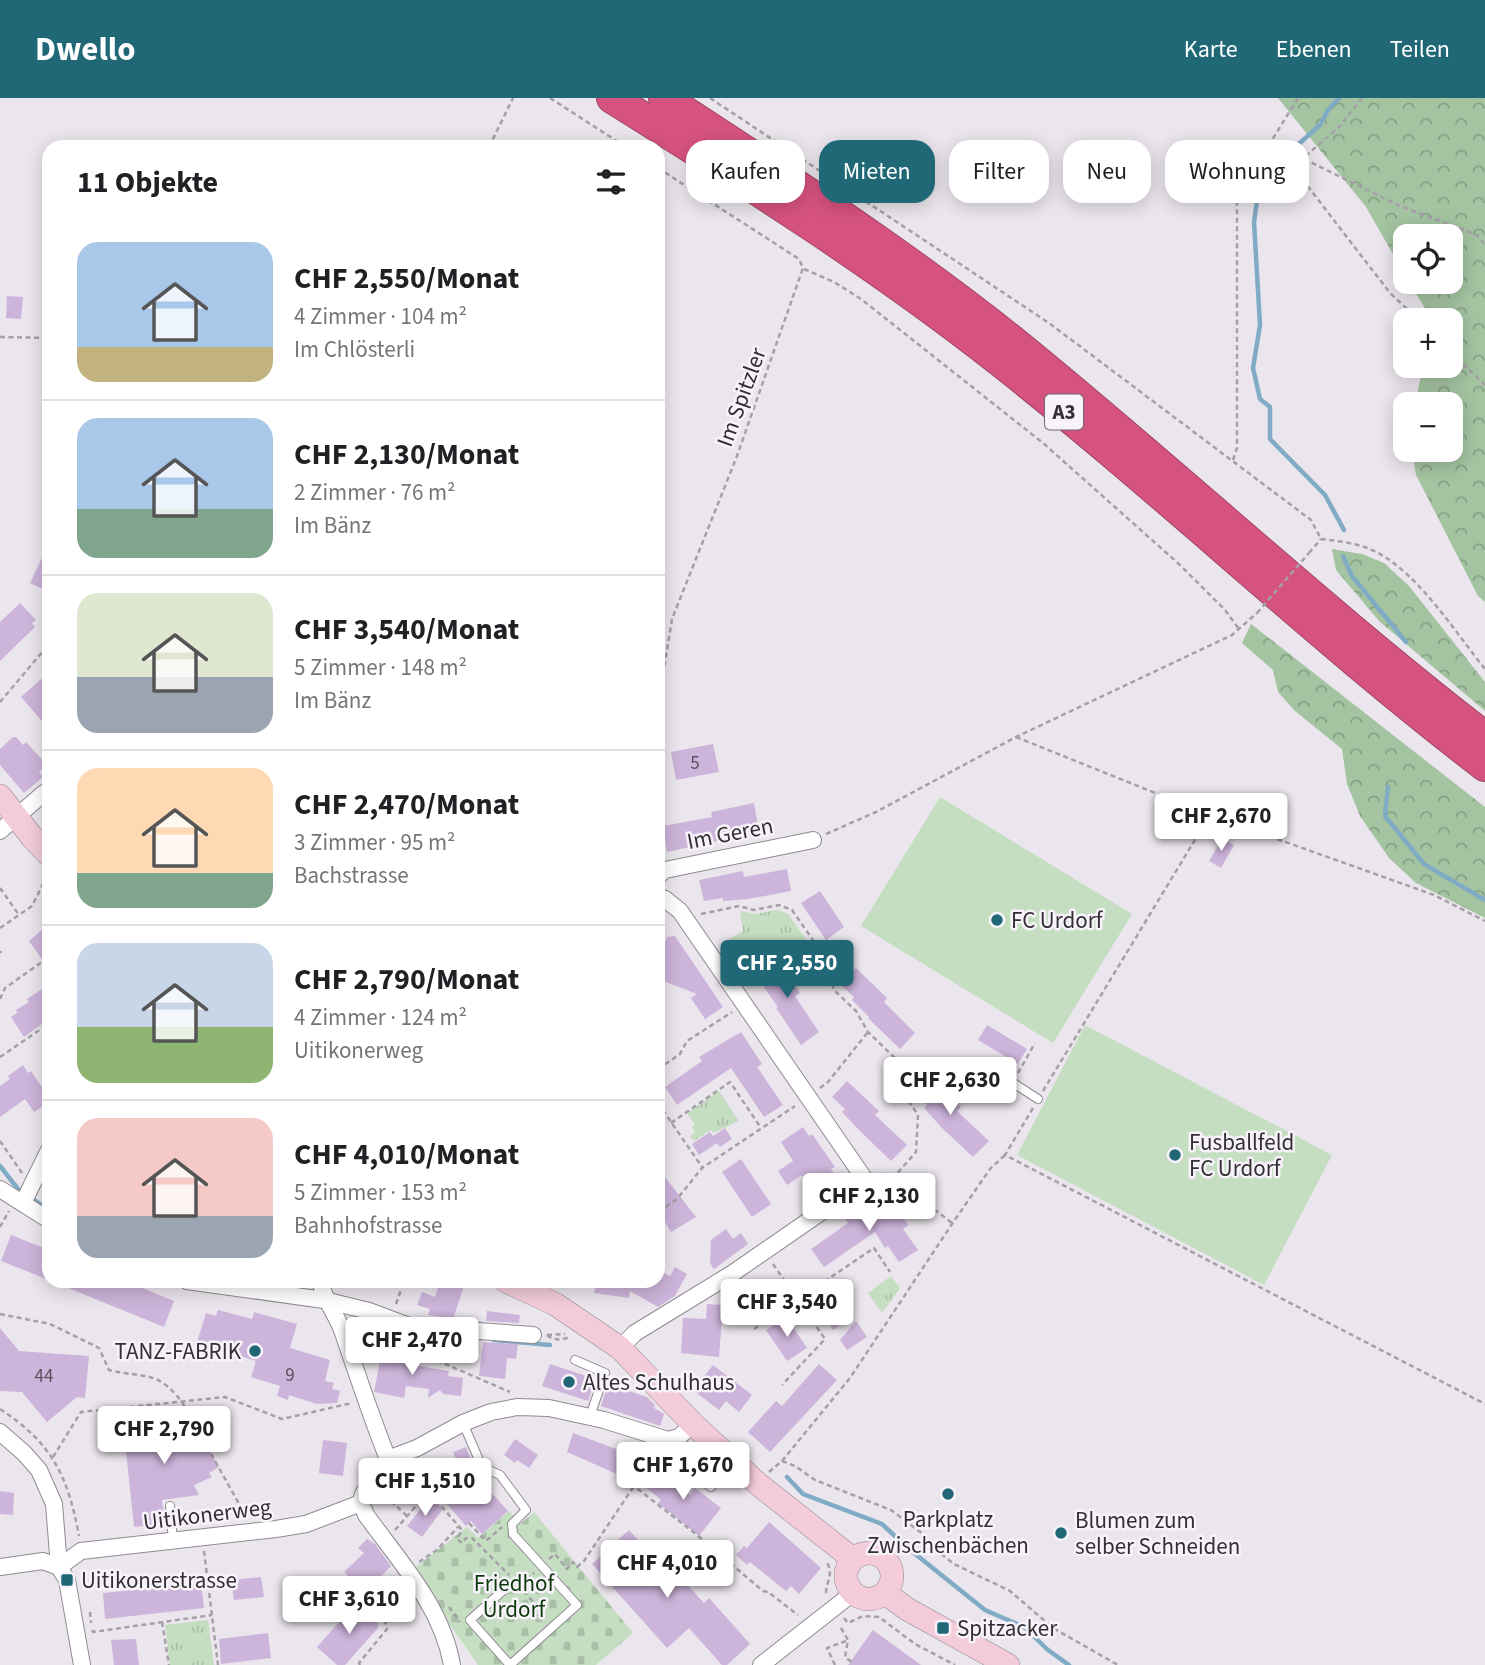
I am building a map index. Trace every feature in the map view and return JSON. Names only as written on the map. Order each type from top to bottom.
[{"type":"highway","name":"A3","points":[[612,98],[733,173],[836,242],[998,360],[1062,411],[1352,658],[1485,766]]},
{"type":"highway","name":"A3","points":[[664,98],[850,221],[1012,341],[1485,737]]},
{"type":"main road","points":[[0,796],[8,825],[42,850]]},
{"type":"main road","points":[[521,1288],[555,1304],[620,1348],[693,1424],[758,1484],[853,1559]]},
{"type":"main road","points":[[868,1553],[884,1558],[892,1571],[890,1587],[885,1593],[880,1597],[868,1599],[853,1593],[846,1575],[853,1559],[868,1553]]},
{"type":"main road","points":[[885,1593],[907,1609],[998,1662]]},
{"type":"street","points":[[8,825],[42,794]]},
{"type":"street","name":"Im Geren","points":[[665,870],[813,840]]},
{"type":"street","points":[[620,1348],[635,1333],[684,1305],[866,1181],[684,917],[665,899]]},
{"type":"street","points":[[27,1194],[42,1164]]},
{"type":"street","points":[[0,1189],[27,1194],[42,1212]]},
{"type":"street","points":[[239,1288],[324,1300],[369,1311],[409,1326],[540,1335]]},
{"type":"street","points":[[321,1288],[324,1300],[340,1326],[388,1459]]},
{"type":"street","points":[[452,1665],[445,1637],[415,1573],[366,1515],[361,1503],[370,1481],[388,1459],[416,1448],[463,1423],[491,1412],[517,1407],[549,1408],[590,1416],[663,1439],[679,1437],[693,1424]]},
{"type":"street","points":[[0,1432],[32,1462],[48,1488],[54,1504],[59,1567],[67,1580],[82,1665]]},
{"type":"street","name":"Uitikonerweg","points":[[59,1567],[81,1551],[306,1524],[361,1503]]},
{"type":"street","points":[[0,1567],[43,1561],[59,1567]]},
{"type":"street","points":[[761,1665],[853,1593]]},
{"type":"lane","points":[[993,1070],[1038,1099]]},
{"type":"lane","points":[[575,1360],[606,1373],[590,1416]]},
{"type":"lane","points":[[463,1423],[482,1467],[500,1475],[526,1510],[512,1524],[513,1534],[577,1605],[510,1665],[470,1620],[507,1587]]},
{"type":"lane","points":[[663,1439],[672,1456],[711,1487],[735,1463]]},
{"type":"lane","points":[[388,1459],[440,1489],[456,1490]]},
{"type":"lane","points":[[170,1506],[173,1541]]},
{"type":"path","points":[[492,140],[513,98]]},
{"type":"path","points":[[550,98],[615,140]]},
{"type":"path","points":[[710,98],[1049,323],[1311,520],[1321,539]]},
{"type":"path","points":[[1272,140],[1298,98]]},
{"type":"path","points":[[1309,154],[1339,127],[1362,98]]},
{"type":"path","points":[[1309,161],[1401,205],[1477,235],[1485,245]]},
{"type":"path","points":[[665,173],[799,259],[803,268],[834,282],[861,299],[1043,443],[1180,565],[1225,610],[1239,629]]},
{"type":"path","points":[[1309,188],[1390,293],[1406,308]]},
{"type":"path","points":[[1233,460],[1237,448],[1237,203]]},
{"type":"path","name":"Im Spitzler","points":[[665,658],[672,619],[737,456],[803,268]]},
{"type":"path","points":[[0,337],[42,338]]},
{"type":"path","points":[[1463,364],[1485,385]]},
{"type":"path","points":[[813,840],[876,812],[1016,737],[1232,635],[1257,613],[1321,539]]},
{"type":"path","points":[[1321,539],[1345,542],[1372,550],[1391,561],[1412,578],[1485,669]]},
{"type":"path","points":[[0,702],[42,652]]},
{"type":"path","points":[[1016,737],[1210,815],[1434,895],[1485,921]]},
{"type":"path","points":[[766,1474],[782,1461],[850,1378],[952,1223],[990,1169],[1005,1155],[1210,815]]},
{"type":"path","points":[[0,928],[32,906],[42,885]]},
{"type":"path","points":[[0,888],[19,915]]},
{"type":"path","points":[[684,917],[739,906],[754,910],[779,905],[792,910],[822,953],[835,990],[856,1011],[868,1032],[897,1060],[904,1094],[918,1115],[916,1152],[893,1178]]},
{"type":"path","points":[[0,999],[5,988],[42,962]]},
{"type":"path","points":[[665,1064],[680,1054],[687,1041],[744,1005]]},
{"type":"path","points":[[0,1057],[42,1028]]},
{"type":"path","points":[[665,1208],[677,1199],[702,1168],[828,1082],[868,1032]]},
{"type":"path","points":[[1012,1082],[1035,1043]]},
{"type":"path","points":[[671,1123],[730,1083],[761,1128]]},
{"type":"path","points":[[665,1114],[702,1168]]},
{"type":"path","points":[[0,1141],[27,1194]]},
{"type":"path","points":[[1005,1155],[1485,1404]]},
{"type":"path","points":[[866,1181],[886,1172],[952,1223]]},
{"type":"path","points":[[754,1329],[874,1248],[890,1272]]},
{"type":"path","points":[[764,1251],[825,1339],[782,1385]]},
{"type":"path","points":[[390,1320],[401,1288]]},
{"type":"path","points":[[0,1314],[50,1324],[99,1348],[109,1370],[160,1379],[169,1386],[182,1402],[248,1518],[249,1531]]},
{"type":"path","points":[[340,1326],[407,1345],[418,1356],[443,1363],[513,1393]]},
{"type":"path","points":[[540,1335],[568,1334],[574,1331]]},
{"type":"path","points":[[540,1335],[564,1340],[574,1336],[583,1344],[575,1360]]},
{"type":"path","points":[[53,1457],[81,1412],[225,1397],[282,1419],[365,1399]]},
{"type":"path","points":[[584,1561],[663,1439]]},
{"type":"path","points":[[782,1461],[795,1466],[815,1480],[891,1510],[923,1534],[954,1564],[1010,1591],[1053,1628],[1118,1665]]},
{"type":"path","points":[[407,1516],[394,1504],[419,1478]]},
{"type":"path","points":[[634,1486],[763,1591],[812,1626]]},
{"type":"path","points":[[393,1533],[422,1498],[433,1497],[462,1530],[457,1539],[461,1543],[466,1538],[472,1538],[496,1560],[554,1625]]},
{"type":"path","points":[[469,1524],[486,1541],[503,1527],[512,1524]]},
{"type":"path","points":[[360,1665],[387,1629],[380,1599],[415,1573],[416,1564],[437,1550],[458,1526]]},
{"type":"path","points":[[203,1537],[218,1665]]},
{"type":"path","points":[[448,1605],[463,1628]]},
{"type":"path","points":[[93,1632],[212,1615]]},
{"type":"path","points":[[844,1618],[848,1623],[863,1616],[879,1617],[915,1644],[955,1665]]},
{"type":"path","points":[[162,1622],[169,1665]]},
{"type":"path","points":[[841,1628],[848,1640],[845,1657],[853,1663]]},
{"type":"path","points":[[915,1644],[919,1637]]},
{"type":"path","points":[[835,1665],[827,1648],[848,1640]]},
{"type":"green space","points":[[1278,98],[1485,98],[1485,602],[1478,596],[1416,475],[1414,462],[1463,462],[1463,392],[1418,392],[1420,378],[1463,378],[1463,308],[1425,308],[1416,294],[1463,294],[1463,224],[1393,224],[1393,254],[1366,207]]},
{"type":"green space","points":[[1332,549],[1362,554],[1384,563],[1409,586],[1485,682],[1485,711],[1379,621],[1336,570]]},
{"type":"green space","points":[[1251,624],[1485,807],[1485,918],[1416,883],[1389,858],[1360,816],[1347,784],[1342,749],[1295,711],[1278,692],[1273,670],[1242,643]]},
{"type":"green space","name":"FC Urdorf","points":[[940,797],[1132,914],[1053,1043],[861,926]]},
{"type":"green space","points":[[777,910],[788,914],[807,941],[827,945],[841,944],[849,951],[830,973],[812,950],[781,958],[776,952],[748,968],[728,940],[743,931],[740,911],[755,914]]},
{"type":"green space","name":"Fusballfeld FC Urdorf","points":[[1085,1025],[1332,1155],[1264,1285],[1017,1155]]},
{"type":"green space","points":[[719,1091],[739,1121],[713,1133],[711,1130],[694,1141],[690,1136],[695,1132],[692,1127],[695,1125],[687,1113]]},
{"type":"green space","points":[[891,1276],[900,1288],[882,1313],[868,1293]]},
{"type":"green space","name":"Friedhof Urdorf","points":[[509,1511],[520,1524],[534,1512],[633,1633],[596,1665],[478,1665],[412,1570],[467,1527],[478,1538]]},
{"type":"green space","points":[[208,1620],[214,1665],[170,1665],[165,1625]]},
{"type":"building","points":[[7,296],[23,297],[21,319],[6,318]]},
{"type":"building","points":[[42,558],[42,589],[30,583]]},
{"type":"building","points":[[20,603],[36,620],[32,623],[35,627],[0,661],[0,622]]},
{"type":"building","points":[[42,678],[42,721],[21,697]]},
{"type":"building","points":[[13,737],[23,745],[26,742],[42,760],[42,769],[39,772],[42,778],[24,793],[0,765],[0,749]]},
{"type":"building","points":[[713,744],[719,772],[676,780],[671,752]]},
{"type":"building","points":[[754,803],[759,832],[667,852],[665,826],[712,817],[711,812]]},
{"type":"building","points":[[1222,839],[1234,845],[1221,868],[1209,861]]},
{"type":"building","points":[[787,869],[791,891],[748,899],[723,901],[723,898],[704,901],[699,880],[743,871],[744,877]]},
{"type":"building","points":[[820,891],[844,927],[826,940],[801,903]]},
{"type":"building","points":[[42,930],[42,959],[29,941]]},
{"type":"building","points":[[675,936],[723,1007],[705,1019],[691,998],[697,994],[665,982],[667,937]]},
{"type":"building","points":[[775,956],[800,993],[795,996],[819,1032],[801,1045],[763,986],[767,984],[757,969]]},
{"type":"building","points":[[856,968],[887,998],[884,1002],[915,1033],[900,1049],[868,1018],[852,1000],[854,997],[840,984]]},
{"type":"building","points":[[42,989],[42,1024],[24,1037],[11,1017],[17,1013],[16,1010],[29,1002],[27,999]]},
{"type":"building","points":[[987,1025],[1027,1049],[1018,1064],[978,1040]]},
{"type":"building","points":[[741,1032],[762,1064],[757,1067],[783,1105],[764,1117],[731,1068],[677,1105],[665,1087],[702,1061],[699,1057]]},
{"type":"building","points":[[23,1065],[28,1073],[31,1071],[42,1086],[42,1107],[34,1112],[25,1099],[0,1117],[0,1086],[10,1079],[8,1076]]},
{"type":"building","points":[[929,1077],[961,1107],[957,1111],[989,1141],[973,1157],[941,1127],[924,1108],[927,1105],[914,1093]]},
{"type":"building","points":[[847,1081],[879,1111],[875,1115],[907,1145],[891,1161],[842,1112],[845,1109],[832,1097]]},
{"type":"building","points":[[803,1127],[809,1136],[812,1134],[835,1167],[831,1169],[837,1178],[815,1193],[802,1175],[787,1185],[778,1171],[793,1161],[781,1142]]},
{"type":"building","points":[[725,1128],[732,1139],[720,1147],[717,1143],[699,1155],[692,1144],[710,1132],[713,1136]]},
{"type":"building","points":[[741,1159],[771,1204],[752,1217],[722,1172]]},
{"type":"building","points":[[665,1177],[696,1217],[671,1232],[665,1222]]},
{"type":"building","points":[[887,1195],[908,1225],[903,1229],[918,1250],[899,1262],[888,1246],[885,1248],[875,1232],[824,1267],[811,1249],[848,1223],[845,1219]]},
{"type":"building","points":[[726,1229],[733,1239],[741,1233],[748,1244],[714,1269],[710,1263],[711,1240]]},
{"type":"building","points":[[11,1235],[42,1247],[42,1277],[1,1261]]},
{"type":"building","points":[[675,1267],[687,1274],[675,1296],[658,1307],[630,1291],[629,1298],[594,1293],[595,1288],[665,1288],[665,1274],[670,1276]]},
{"type":"building","points":[[758,1283],[770,1301],[743,1319],[731,1301]]},
{"type":"building","points":[[68,1288],[142,1288],[174,1301],[164,1327]]},
{"type":"building","points":[[438,1288],[463,1288],[453,1319],[428,1315],[430,1309],[417,1305],[422,1292],[435,1297]]},
{"type":"building","points":[[841,1298],[853,1316],[833,1330],[821,1311]]},
{"type":"building","points":[[707,1304],[723,1305],[719,1357],[681,1353],[683,1318],[706,1319]]},
{"type":"building","points":[[218,1310],[252,1319],[254,1312],[297,1324],[290,1348],[330,1360],[325,1381],[334,1383],[332,1389],[340,1391],[337,1403],[317,1404],[289,1395],[288,1400],[277,1396],[280,1386],[251,1377],[256,1361],[197,1342],[206,1313],[216,1316]]},
{"type":"building","points":[[487,1311],[520,1315],[519,1323],[486,1321]]},
{"type":"building","points":[[786,1317],[807,1348],[787,1361],[766,1330]]},
{"type":"building","points":[[856,1321],[867,1337],[847,1350],[840,1340]]},
{"type":"building","points":[[0,1328],[19,1351],[89,1356],[85,1398],[77,1397],[47,1422],[22,1392],[0,1391]]},
{"type":"building","points":[[483,1342],[518,1344],[516,1359],[507,1358],[505,1379],[479,1376]]},
{"type":"building","points":[[383,1345],[404,1349],[401,1363],[449,1371],[448,1376],[463,1378],[461,1396],[443,1394],[440,1390],[428,1398],[429,1389],[406,1386],[404,1398],[374,1392]]},
{"type":"building","name":"Altes Schulhaus","points":[[550,1364],[596,1379],[588,1401],[542,1386]]},
{"type":"building","points":[[819,1364],[837,1380],[770,1452],[748,1432],[776,1401],[782,1406]]},
{"type":"building","points":[[713,1365],[752,1395],[739,1412],[726,1401],[719,1410],[693,1390]]},
{"type":"building","points":[[608,1384],[647,1397],[655,1405],[654,1408],[664,1414],[660,1426],[601,1406]]},
{"type":"building","points":[[174,1413],[180,1424],[190,1418],[219,1467],[209,1473],[212,1477],[194,1485],[199,1495],[162,1500],[165,1524],[134,1527],[123,1423],[139,1421],[141,1430]]},
{"type":"building","points":[[573,1433],[627,1453],[619,1475],[567,1452]]},
{"type":"building","points":[[515,1439],[538,1455],[529,1468],[504,1455]]},
{"type":"building","points":[[323,1440],[347,1443],[343,1476],[319,1473]]},
{"type":"building","points":[[466,1447],[474,1467],[470,1469],[508,1511],[482,1534],[471,1521],[466,1526],[446,1503],[452,1496],[461,1494],[467,1483],[453,1452]]},
{"type":"building","points":[[656,1468],[690,1495],[695,1488],[721,1508],[699,1536],[658,1503],[661,1500],[643,1485]]},
{"type":"building","points":[[0,1491],[14,1493],[13,1515],[0,1514]]},
{"type":"building","points":[[427,1501],[435,1502],[443,1509],[422,1537],[407,1526]]},
{"type":"building","points":[[769,1522],[821,1568],[799,1594],[791,1586],[786,1591],[750,1562],[747,1565],[736,1555],[744,1546],[747,1548]]},
{"type":"building","points":[[629,1530],[664,1569],[669,1565],[704,1603],[709,1598],[750,1644],[727,1665],[722,1665],[689,1628],[667,1648],[592,1564]]},
{"type":"building","points":[[367,1539],[375,1544],[391,1566],[365,1593],[344,1572],[364,1553],[358,1548]]},
{"type":"building","points":[[261,1577],[264,1597],[234,1600],[231,1580]]},
{"type":"building","points":[[201,1583],[204,1608],[105,1619],[103,1593]]},
{"type":"building","points":[[356,1603],[378,1623],[378,1628],[345,1665],[337,1665],[317,1647]]},
{"type":"building","points":[[873,1630],[921,1665],[848,1665]]},
{"type":"building","points":[[268,1633],[271,1658],[221,1664],[219,1639]]},
{"type":"building","points":[[136,1639],[139,1665],[114,1665],[111,1640]]},
{"type":"waterway","points":[[1303,140],[1320,125],[1339,98]]},
{"type":"waterway","points":[[1257,203],[1254,222],[1260,325],[1253,368],[1260,399],[1270,407],[1270,439],[1325,495],[1344,530]]},
{"type":"waterway","points":[[1343,556],[1352,576],[1406,642]]},
{"type":"waterway","points":[[1388,787],[1385,816],[1424,864],[1485,900]]},
{"type":"waterway","points":[[0,1166],[18,1189],[42,1205]]},
{"type":"waterway","points":[[369,1324],[407,1336],[457,1337]]},
{"type":"waterway","points":[[494,1340],[550,1345]]},
{"type":"waterway","points":[[787,1477],[803,1494],[882,1524],[985,1610],[1024,1627],[1069,1665]]},
{"type":"place","name":"FC Urdorf","points":[[997,920]]},
{"type":"place","name":"Fusballfeld FC Urdorf","points":[[1175,1155]]},
{"type":"place","name":"TANZ-FABRIK","points":[[255,1351]]},
{"type":"place","name":"Altes Schulhaus","points":[[569,1382]]},
{"type":"place","name":"Parkplatz Zwischenbächen","points":[[948,1494]]},
{"type":"place","name":"Blumen zum selber Schneiden","points":[[1061,1533]]},
{"type":"place","name":"Uitikonerstrasse","points":[[67,1580]]},
{"type":"place","name":"Spitzacker","points":[[943,1628]]}]
